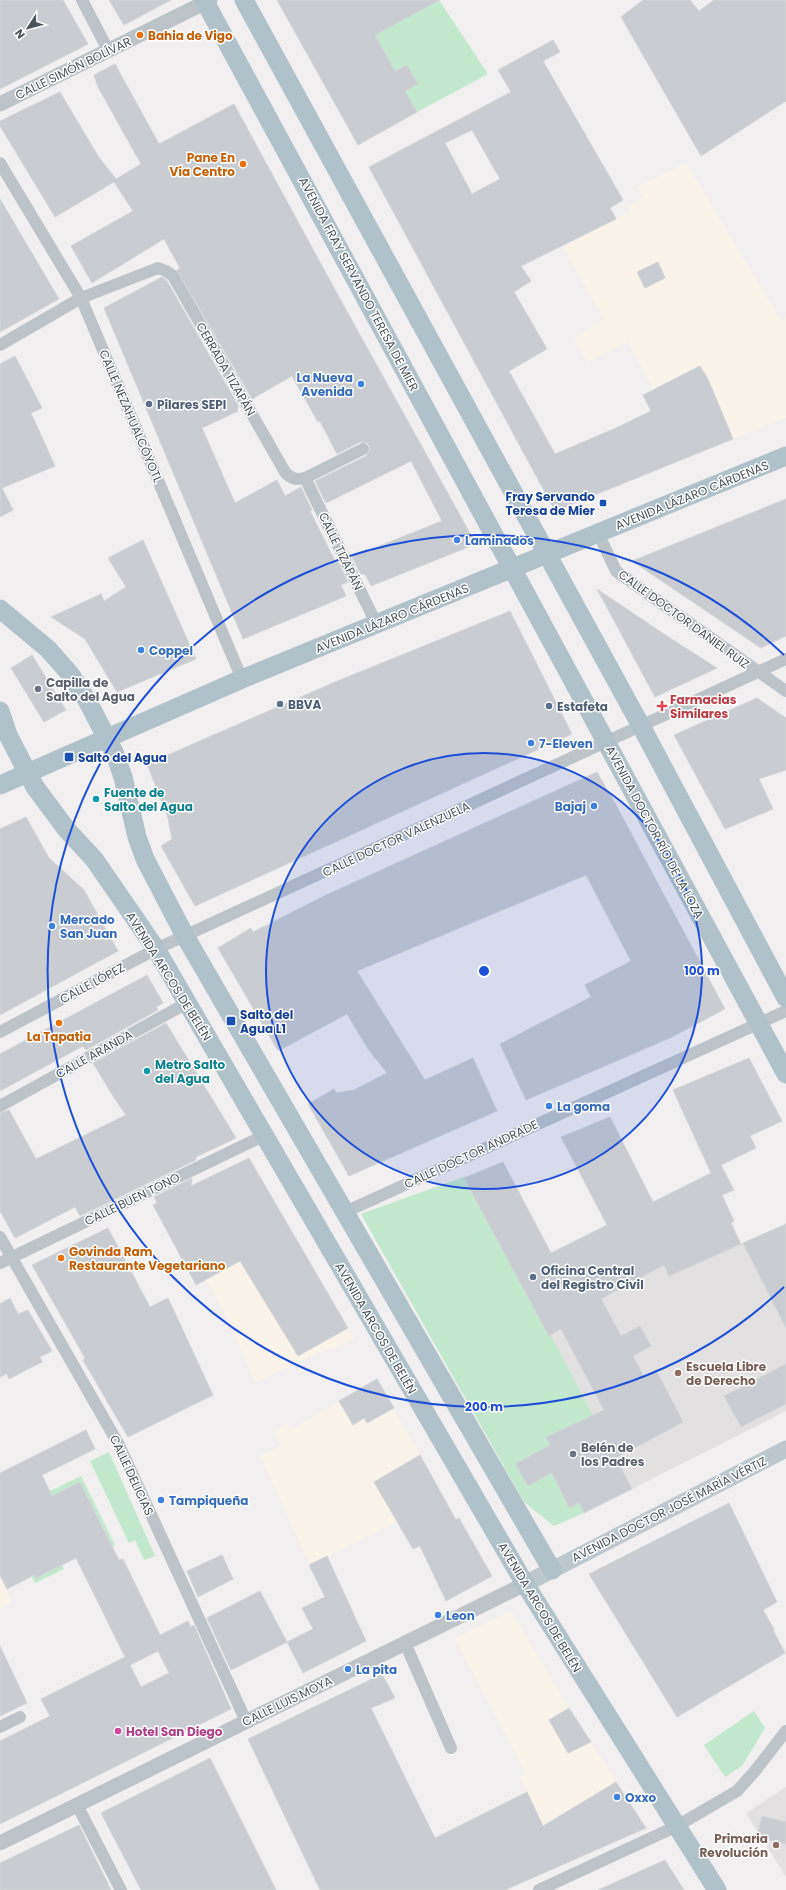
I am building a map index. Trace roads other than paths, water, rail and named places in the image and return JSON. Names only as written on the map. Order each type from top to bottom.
[{"type":"main road","points":[[244,0],[548,554],[786,998]]},
{"type":"main road","name":"AVENIDA FRAY SERVANDO TERESA DE MIER","points":[[206,1],[513,569]]},
{"type":"main road","name":"AVENIDA LÁZARO CÁRDENAS","points":[[0,785],[26,772],[242,679],[377,625],[786,456]]},
{"type":"main road","name":"AVENIDA DOCTOR RÍO DE LA LOZA","points":[[513,569],[786,1074]]},
{"type":"main road","points":[[0,609],[48,649],[70,674],[107,737],[123,777],[137,837],[145,859],[185,936],[552,1570]]},
{"type":"main road","name":"AVENIDA ARCOS DE BELÉN","points":[[0,711],[8,735],[26,772],[51,809],[98,864],[156,949],[525,1584],[717,1890]]},
{"type":"main road","name":"AVENIDA DOCTOR JOSÉ MARÍA VÉRTIZ","points":[[552,1570],[786,1449]]},
{"type":"main road","name":"CALLE LUIS MOYA","points":[[525,1584],[552,1570]]},
{"type":"street","points":[[82,0],[108,50]]},
{"type":"street","name":"CALLE SIMÓN BOLÍVAR","points":[[0,104],[206,1]]},
{"type":"street","name":"CALLE NEZAHUALCÓYOTL","points":[[0,163],[81,298],[242,679]]},
{"type":"street","name":"CERRADA TIZAPÁN","points":[[81,298],[149,270],[158,268],[173,276],[285,472],[290,478],[298,480],[305,478]]},
{"type":"street","points":[[0,345],[81,298]]},
{"type":"street","points":[[305,478],[362,449]]},
{"type":"street","name":"CALLE TIZAPÁN","points":[[305,478],[377,625]]},
{"type":"street","name":"CALLE DOCTOR DANIEL RUIZ","points":[[598,533],[616,571],[757,672],[786,691]]},
{"type":"street","name":"CALLE DOCTOR VALENZUELA","points":[[185,936],[786,659]]},
{"type":"street","name":"CALLE LÓPEZ","points":[[0,1032],[156,949],[185,936]]},
{"type":"street","name":"CALLE ARANDA","points":[[0,1106],[187,1003]]},
{"type":"street","name":"CALLE DOCTOR ANDRADE","points":[[345,1212],[786,1012]]},
{"type":"street","name":"CALLE BUEN TONO","points":[[0,1263],[265,1135]]},
{"type":"street","name":"CALLE DELICIAS","points":[[0,1237],[119,1445],[246,1722]]},
{"type":"street","name":"CALLE LUIS MOYA","points":[[0,1843],[525,1584]]},
{"type":"street","points":[[406,1643],[451,1748]]},
{"type":"street","points":[[0,1727],[20,1717]]},
{"type":"street","points":[[539,1890],[677,1826],[737,1791],[756,1771],[786,1731]]},
{"type":"street","points":[[77,1805],[121,1890]]},
{"type":"place","name":"Bahia de Vigo","points":[[140,35]]},
{"type":"place","name":"Pane En Vía Centro","points":[[243,164]]},
{"type":"place","name":"La Nueva Avenida","points":[[361,384]]},
{"type":"place","name":"Pilares SEPI","points":[[149,404]]},
{"type":"place","name":"Fray Servando Teresa de Mier","points":[[603,503]]},
{"type":"place","name":"Laminados","points":[[457,540]]},
{"type":"place","name":"Coppel","points":[[141,650]]},
{"type":"place","name":"Capilla de Salto del Agua","points":[[38,689]]},
{"type":"place","name":"BBVA","points":[[280,704]]},
{"type":"place","name":"Estafeta","points":[[549,706]]},
{"type":"place","name":"Farmacias Similares","points":[[662,706]]},
{"type":"place","name":"7-Eleven","points":[[531,743]]},
{"type":"place","name":"Salto del Agua","points":[[69,757]]},
{"type":"place","name":"Fuente de Salto del Agua","points":[[96,799]]},
{"type":"place","name":"Bajaj","points":[[594,806]]},
{"type":"place","name":"Mercado San Juan","points":[[52,926]]},
{"type":"place","name":"Salto del Agua L1","points":[[231,1021]]},
{"type":"place","name":"La Tapatia","points":[[59,1023]]},
{"type":"place","name":"Metro Salto del Agua","points":[[147,1071]]},
{"type":"place","name":"La goma","points":[[549,1106]]},
{"type":"place","name":"Govinda Ram Restaurante Vegetariano","points":[[61,1258]]},
{"type":"place","name":"Oficina Central del Registro Civil","points":[[533,1277]]},
{"type":"place","name":"Escuela Libre de Derecho","points":[[678,1373]]},
{"type":"place","name":"Belén de los Padres","points":[[573,1454]]},
{"type":"place","name":"Tampiqueña","points":[[161,1500]]},
{"type":"place","name":"Leon","points":[[438,1615]]},
{"type":"place","name":"La pita","points":[[348,1669]]},
{"type":"place","name":"Hotel San Diego","points":[[118,1731]]},
{"type":"place","name":"Oxxo","points":[[617,1797]]},
{"type":"place","name":"Primaria Revolución","points":[[776,1845]]}]
